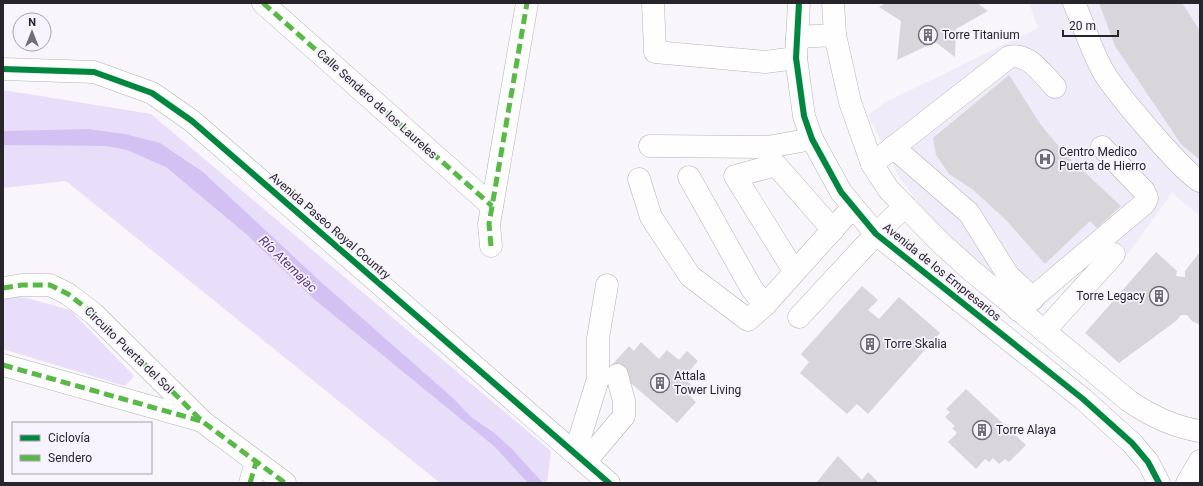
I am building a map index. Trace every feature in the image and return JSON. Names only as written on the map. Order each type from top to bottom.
[{"type":"street","name":"Calle Sendero de los Laureles","points":[[263,3],[492,206]]},
{"type":"street","points":[[491,246],[488,224],[528,3]]},
{"type":"street","points":[[653,3],[655,52],[765,62],[796,58]]},
{"type":"street","name":"Avenida de los Empresarios","points":[[799,3],[796,58],[804,116],[812,139],[841,192],[876,234],[1083,399],[1132,443],[1148,462],[1159,483]]},
{"type":"street","name":"Avenida de los Empresarios","points":[[833,3],[835,35],[850,102],[872,164],[889,190],[972,271],[1026,304],[1044,331],[1112,388],[1150,415],[1173,425],[1200,431]]},
{"type":"street","points":[[1074,3],[1103,71],[1155,136],[1191,176],[1200,181]]},
{"type":"street","points":[[797,37],[835,35]]},
{"type":"street","points":[[872,164],[1009,57],[1016,55],[1026,58],[1055,87]]},
{"type":"street","name":"Avenida Paseo Royal Country","points":[[3,69],[94,72],[152,93],[192,120],[607,482]]},
{"type":"street","points":[[650,146],[768,147],[812,139]]},
{"type":"street","points":[[893,147],[969,213],[1026,304],[1145,203],[1147,198],[1144,191],[1102,147]]},
{"type":"street","points":[[794,271],[735,176],[776,165],[833,230]]},
{"type":"street","points":[[689,177],[752,289],[765,305]]},
{"type":"street","points":[[639,179],[651,217],[690,276],[748,320],[765,305],[853,207]]},
{"type":"street","points":[[799,317],[876,234],[905,206]]},
{"type":"street","points":[[972,271],[992,248]]},
{"type":"street","points":[[1044,331],[1114,254]]},
{"type":"street","name":"Circuito Puerta del Sol","points":[[3,288],[22,285],[50,285],[68,294],[94,314],[253,473],[285,483]]},
{"type":"street","points":[[580,458],[598,379],[598,338],[607,285]]},
{"type":"street","name":"Circuito Puerta del Sol","points":[[3,365],[203,422]]},
{"type":"street","points":[[580,458],[624,416],[624,401],[617,375]]},
{"type":"street","points":[[595,388],[624,401]]},
{"type":"street","points":[[1187,483],[1200,461]]},
{"type":"shaded area","name":"Centro Medico Puerta de Hierro","points":[[1029,3],[1200,3],[1200,216],[1172,193],[1122,262],[1106,247],[1039,311],[968,256],[923,209],[899,177],[868,115],[884,103],[1038,28]]},
{"type":"shaded area","points":[[3,90],[151,114],[551,451],[547,483],[440,483],[66,181],[3,188]]},
{"type":"shaded area","points":[[9,296],[27,298],[70,310],[134,376],[125,386],[3,349],[3,297]]},
{"type":"water","name":"Río Atemajac","points":[[88,129],[125,134],[160,143],[203,172],[321,282],[453,398],[471,417],[493,432],[511,448],[543,483],[528,483],[494,446],[315,300],[246,234],[166,167],[127,150],[107,146],[3,145],[3,131]]},
{"type":"building","name":"Torre Titanium","points":[[886,3],[977,3],[988,11],[956,29],[955,57],[935,42],[897,60],[901,21],[879,7]]},
{"type":"building","points":[[1099,3],[1182,3],[1200,31],[1200,160],[1181,144],[1115,46]]},
{"type":"building","points":[[1009,75],[1041,125],[1066,155],[1121,206],[1097,228],[1090,221],[1045,264],[1006,220],[972,189],[949,174],[936,155],[933,138]]},
{"type":"building","name":"Torre Legacy","points":[[1156,252],[1177,271],[1176,276],[1185,277],[1185,271],[1200,252],[1200,325],[1192,321],[1187,315],[1181,315],[1176,321],[1119,363],[1085,333]]},
{"type":"building","name":"Torre Skalia","points":[[862,286],[878,300],[868,310],[879,319],[899,297],[940,333],[868,414],[857,404],[847,414],[800,373],[809,362],[801,354]]},
{"type":"building","name":"Attala Tower Living","points":[[641,342],[659,359],[667,350],[679,360],[687,351],[698,361],[683,378],[696,389],[690,396],[696,402],[677,423],[611,366],[629,346],[634,351]]},
{"type":"building","name":"Torre Alaya","points":[[966,389],[1026,445],[1009,462],[1005,459],[999,464],[993,458],[989,462],[985,459],[976,469],[948,442],[957,433],[952,428],[955,426],[945,417],[950,412],[946,409]]},
{"type":"building","points":[[838,456],[862,480],[868,472],[877,481],[877,483],[816,483]]},
{"type":"marked path","points":[[263,3],[492,206]]},
{"type":"marked path","points":[[491,246],[489,224],[527,3]]},
{"type":"marked path","points":[[3,288],[22,285],[50,285],[68,294],[94,314],[203,422],[285,483]]},
{"type":"marked path","points":[[3,365],[201,421]]},
{"type":"marked path","points":[[250,483],[256,463]]},
{"type":"cycle path","points":[[799,3],[796,58],[804,116],[812,139],[841,192],[876,234],[1083,399],[1132,443],[1148,462],[1159,483]]},
{"type":"cycle path","points":[[3,69],[94,72],[152,93],[192,121],[609,483]]},
{"type":"place","name":"Torre Titanium","points":[[928,35]]},
{"type":"place","name":"Centro Medico Puerta de Hierro","points":[[1045,159]]},
{"type":"place","name":"Torre Legacy","points":[[1159,296]]},
{"type":"place","name":"Torre Skalia","points":[[870,344]]},
{"type":"place","name":"Attala Tower Living","points":[[660,383]]},
{"type":"place","name":"Torre Alaya","points":[[982,430]]}]
